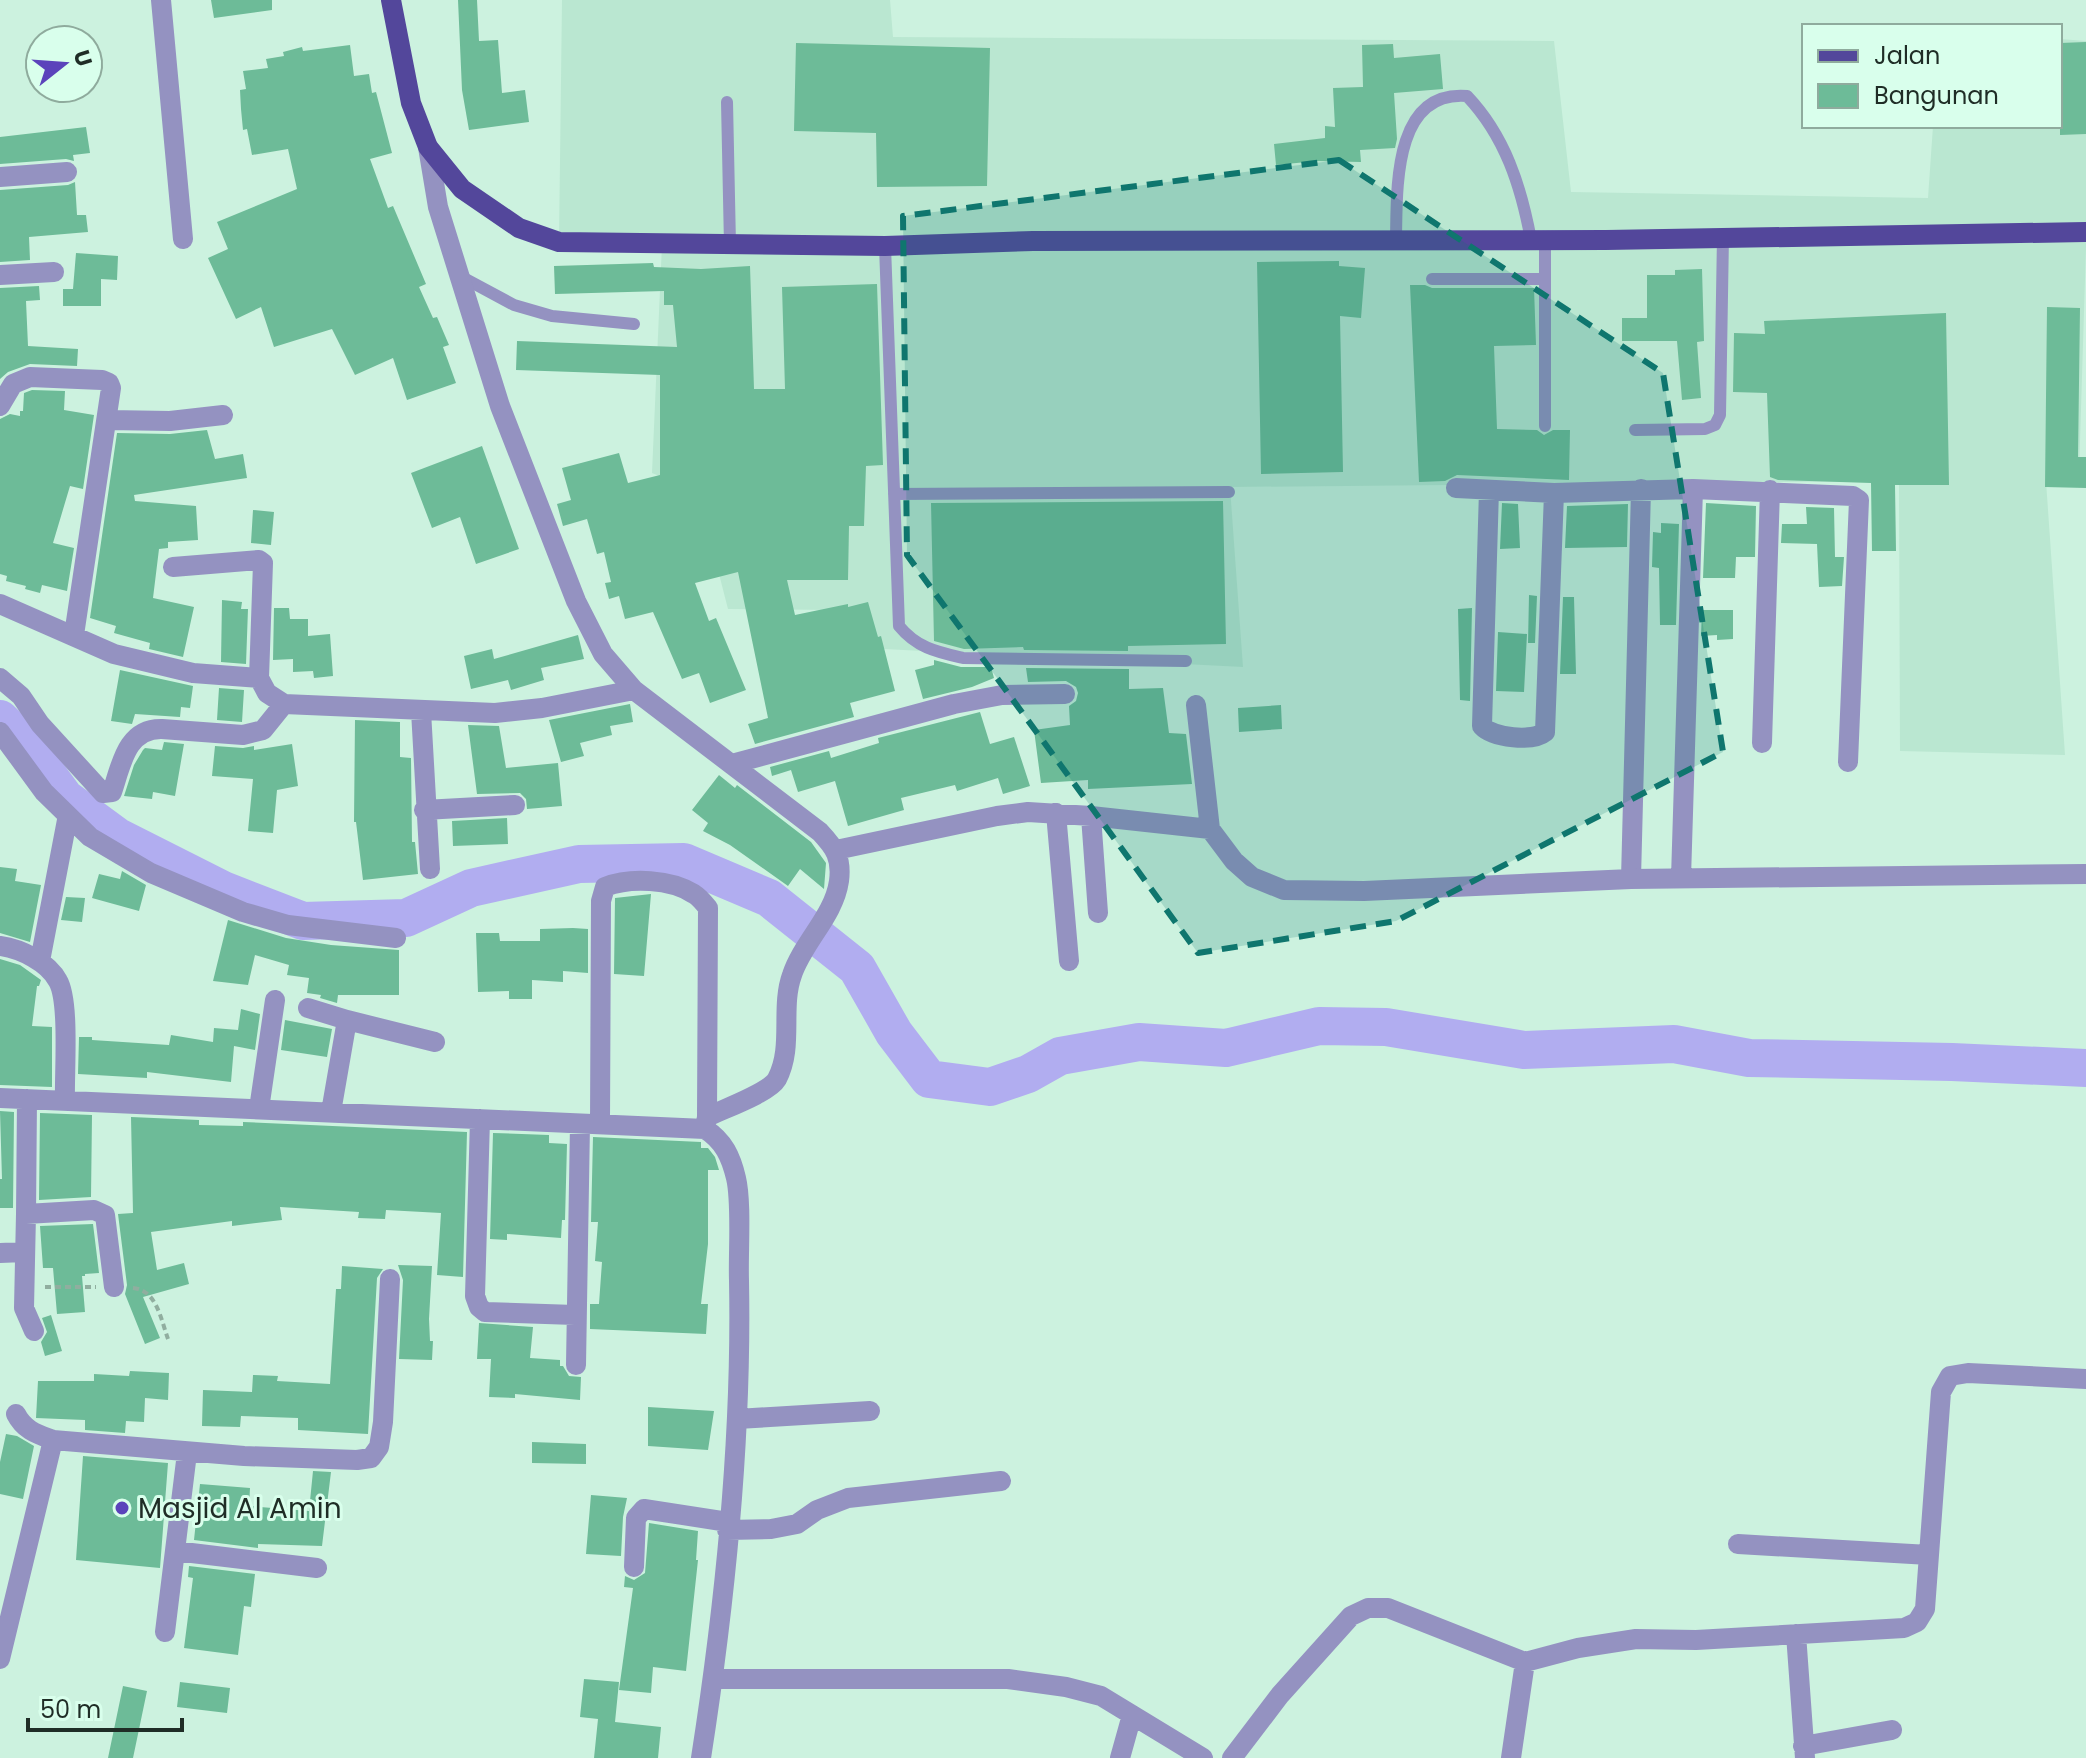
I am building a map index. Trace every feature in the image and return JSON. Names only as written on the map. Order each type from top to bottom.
[{"type":"main road","points":[[391,0],[411,103],[428,147],[462,189],[519,228],[559,242],[885,246],[1033,241],[1538,240],[2086,232]]},
{"type":"street","points":[[161,0],[183,239]]},
{"type":"street","points":[[0,1098],[590,1124],[706,1123],[776,1081],[784,1055],[791,975],[833,903],[839,883],[836,850],[820,832],[634,690],[603,654],[576,601],[500,406],[438,207],[428,147]]},
{"type":"street","points":[[0,177],[67,172]]},
{"type":"street","points":[[0,275],[54,272]]},
{"type":"street","points":[[0,406],[13,384],[30,377],[102,380],[109,383],[111,388],[74,635]]},
{"type":"street","points":[[108,420],[170,421],[223,415]]},
{"type":"street","points":[[1456,488],[1554,493],[1641,489],[1770,490],[1853,496],[1859,500],[1848,762]]},
{"type":"street","points":[[1631,879],[1641,489]]},
{"type":"street","points":[[1681,878],[1693,489]]},
{"type":"street","points":[[1489,490],[1482,726],[1494,735],[1537,737],[1545,732],[1554,493]]},
{"type":"street","points":[[1762,743],[1770,490]]},
{"type":"street","points":[[173,567],[259,560],[263,563],[259,678],[267,693],[284,704],[499,713],[634,690]]},
{"type":"street","points":[[0,604],[114,654],[193,673],[259,678]]},
{"type":"street","points":[[0,678],[21,696],[40,724],[103,793],[112,792],[127,747],[153,729],[243,735],[263,730],[284,704]]},
{"type":"street","points":[[732,764],[954,704],[1002,695],[1065,694]]},
{"type":"street","points":[[1196,705],[1210,829],[1234,861],[1252,877],[1284,890],[1364,891],[1681,878],[2086,874]]},
{"type":"street","points":[[421,711],[424,810],[430,869]]},
{"type":"street","points":[[0,732],[44,792],[90,837],[151,873],[243,912],[288,925],[396,938]]},
{"type":"street","points":[[424,810],[515,805]]},
{"type":"street","points":[[836,850],[1028,812],[1210,829]]},
{"type":"street","points":[[1056,813],[1069,961]]},
{"type":"street","points":[[40,961],[68,815]]},
{"type":"street","points":[[1091,816],[1098,913]]},
{"type":"street","points":[[576,1365],[575,1315],[590,1124],[601,901],[605,887],[621,881],[678,887],[696,895],[708,908],[706,1123],[727,1150],[737,1182],[740,1332],[737,1419],[713,1679],[701,1758]]},
{"type":"street","points":[[0,946],[40,961],[58,980],[63,997],[65,1101]]},
{"type":"street","points":[[259,1109],[275,1000]]},
{"type":"street","points":[[308,1008],[435,1042]]},
{"type":"street","points":[[331,1112],[347,1020]]},
{"type":"street","points":[[27,1099],[24,1308],[34,1331]]},
{"type":"street","points":[[480,1119],[475,1296],[479,1307],[485,1312],[575,1315]]},
{"type":"street","points":[[26,1214],[94,1210],[105,1215],[114,1287]]},
{"type":"street","points":[[0,1253],[24,1252]]},
{"type":"street","points":[[16,1414],[29,1431],[53,1440],[187,1453],[371,1458],[379,1447],[383,1422],[390,1279]]},
{"type":"street","points":[[1232,1758],[1280,1695],[1351,1616],[1368,1608],[1388,1608],[1525,1662],[1578,1648],[1636,1639],[1696,1640],[1904,1628],[1917,1622],[1925,1609],[1941,1392],[1950,1376],[1968,1373],[2086,1379]]},
{"type":"street","points":[[737,1419],[870,1411]]},
{"type":"street","points":[[0,1659],[53,1440]]},
{"type":"street","points":[[165,1632],[187,1453]]},
{"type":"street","points":[[634,1567],[636,1518],[644,1509],[728,1526],[771,1529],[797,1524],[817,1510],[848,1498],[1001,1481]]},
{"type":"street","points":[[1738,1544],[1929,1555]]},
{"type":"street","points":[[175,1551],[317,1568]]},
{"type":"street","points":[[1796,1634],[1804,1752],[1892,1730]]},
{"type":"street","points":[[1511,1758],[1525,1662]]},
{"type":"street","points":[[713,1679],[1008,1679],[1066,1687],[1101,1696],[1203,1758]]},
{"type":"street","points":[[1120,1758],[1132,1715]]},
{"type":"lane","points":[[1396,239],[1397,184],[1408,131],[1427,108],[1450,95],[1467,96],[1486,116],[1511,162],[1538,240],[1545,279],[1545,426]]},
{"type":"lane","points":[[727,102],[730,245]]},
{"type":"lane","points":[[1635,430],[1705,429],[1715,425],[1720,415],[1723,236]]},
{"type":"lane","points":[[885,246],[899,626],[918,645],[963,658],[1186,661]]},
{"type":"lane","points":[[457,274],[514,305],[552,316],[634,324]]},
{"type":"lane","points":[[1432,279],[1545,279]]},
{"type":"lane","points":[[894,494],[1229,492]]},
{"type":"highlighted area","points":[[1339,160],[1663,373],[1723,752],[1396,921],[1198,953],[907,555],[903,216]]},
{"type":"shaded area","points":[[562,0],[890,0],[893,37],[1554,41],[1571,192],[1928,198],[1933,128],[2062,128],[2062,39],[2086,41],[2086,247],[2079,474],[2046,481],[2065,755],[1900,751],[1899,481],[1230,487],[1243,667],[844,647],[834,610],[728,609],[698,492],[652,473],[662,244],[559,242]]},
{"type":"building","points":[[211,0],[272,0],[272,10],[214,18]]},
{"type":"building","points":[[458,0],[477,0],[479,41],[498,40],[502,93],[525,90],[529,122],[469,130],[462,90]]},
{"type":"building","points":[[2086,42],[2086,134],[2060,135],[2062,43]]},
{"type":"building","points":[[796,43],[990,48],[987,186],[877,187],[876,133],[794,131]]},
{"type":"building","points":[[1393,44],[1394,58],[1440,54],[1443,89],[1394,93],[1395,148],[1360,150],[1361,162],[1317,161],[1276,165],[1274,144],[1325,138],[1325,126],[1335,127],[1333,88],[1363,87],[1362,45]]},
{"type":"building","points":[[350,45],[354,76],[369,74],[372,93],[376,92],[392,153],[370,159],[388,208],[393,206],[426,284],[419,287],[449,345],[443,347],[456,383],[407,400],[393,358],[355,375],[332,329],[274,347],[261,307],[236,319],[208,258],[228,249],[217,222],[297,189],[288,149],[252,155],[247,129],[243,130],[240,90],[246,89],[243,71],[268,68],[266,59],[284,56],[283,52],[302,47],[303,51]]},
{"type":"building","points":[[86,127],[90,153],[73,155],[74,161],[0,164],[0,137]]},
{"type":"building","points":[[75,182],[77,215],[86,215],[88,232],[29,237],[30,260],[0,262],[0,190]]},
{"type":"building","points":[[76,253],[118,256],[117,280],[101,279],[101,306],[63,306],[63,289],[73,289]]},
{"type":"building","points":[[1339,261],[1339,266],[1365,268],[1361,318],[1340,316],[1343,472],[1261,474],[1257,262]]},
{"type":"building","points":[[653,263],[654,267],[701,269],[750,266],[754,389],[785,389],[782,287],[877,284],[883,465],[866,466],[864,526],[849,526],[848,580],[787,580],[795,615],[868,602],[878,637],[881,636],[895,691],[850,703],[854,717],[755,744],[748,724],[768,718],[738,572],[695,583],[709,621],[716,618],[746,690],[710,703],[699,673],[682,679],[653,612],[625,619],[619,596],[609,599],[605,583],[611,582],[604,552],[597,554],[587,519],[563,526],[557,504],[571,500],[562,468],[619,453],[628,483],[660,475],[660,375],[516,370],[517,341],[677,347],[673,305],[664,305],[664,291],[555,294],[554,266]]},
{"type":"building","points":[[1702,269],[1704,341],[1697,342],[1701,398],[1682,400],[1677,341],[1622,341],[1622,318],[1647,318],[1647,275],[1675,275],[1675,270]]},
{"type":"building","points":[[1410,285],[1432,288],[1534,288],[1536,345],[1494,346],[1497,429],[1537,430],[1544,435],[1553,430],[1570,430],[1569,480],[1457,475],[1445,481],[1419,482]]},
{"type":"building","points":[[39,286],[40,300],[26,301],[28,346],[78,349],[77,366],[30,364],[8,372],[0,379],[0,288]]},
{"type":"building","points":[[2047,307],[2080,308],[2078,457],[2086,457],[2086,488],[2045,487]]},
{"type":"building","points":[[1946,313],[1949,485],[1895,485],[1896,551],[1872,551],[1871,483],[1778,480],[1770,477],[1767,393],[1733,392],[1734,333],[1765,334],[1764,321]]},
{"type":"building","points":[[32,390],[65,391],[64,410],[94,415],[83,489],[70,486],[53,543],[74,548],[67,591],[42,585],[40,593],[6,581],[7,576],[0,574],[0,419],[10,414],[20,416],[24,393]]},
{"type":"building","points":[[207,430],[215,459],[243,454],[247,478],[134,495],[135,501],[196,506],[198,540],[168,542],[168,548],[159,549],[153,598],[194,607],[183,657],[149,649],[150,643],[114,633],[116,626],[90,618],[117,433],[170,434]]},
{"type":"building","points":[[482,446],[519,549],[476,564],[460,517],[432,528],[411,473]]},
{"type":"building","points":[[1223,501],[1226,644],[1128,646],[1128,651],[1024,650],[1023,647],[964,649],[934,641],[931,503]]},
{"type":"building","points":[[1502,503],[1518,504],[1520,548],[1500,549]]},
{"type":"building","points":[[1706,503],[1756,506],[1755,557],[1736,557],[1735,578],[1703,578]]},
{"type":"building","points":[[1628,504],[1627,547],[1565,548],[1567,506]]},
{"type":"building","points":[[1806,507],[1834,508],[1835,557],[1844,557],[1842,586],[1819,587],[1817,544],[1781,543],[1782,524],[1807,524]]},
{"type":"building","points":[[253,510],[274,512],[271,545],[251,543]]},
{"type":"building","points":[[1661,523],[1679,524],[1676,625],[1660,625],[1659,568],[1652,567],[1653,532],[1661,533]]},
{"type":"building","points":[[1529,595],[1537,596],[1535,643],[1528,643]]},
{"type":"building","points":[[1563,597],[1574,597],[1576,674],[1560,674]]},
{"type":"building","points":[[222,600],[242,602],[241,609],[248,609],[246,664],[221,662]]},
{"type":"building","points":[[274,608],[289,608],[290,619],[308,619],[308,636],[330,634],[333,676],[314,678],[313,671],[293,672],[293,659],[273,660]]},
{"type":"building","points":[[1472,608],[1470,701],[1460,700],[1458,609]]},
{"type":"building","points":[[1702,610],[1733,610],[1733,639],[1717,640],[1717,635],[1701,636]]},
{"type":"building","points":[[1498,632],[1527,634],[1524,692],[1496,691]]},
{"type":"building","points":[[578,635],[584,659],[541,668],[544,680],[511,690],[508,680],[471,689],[464,656],[492,649],[494,659]]},
{"type":"building","points":[[934,660],[961,667],[991,667],[994,678],[923,699],[915,670],[934,665]]},
{"type":"building","points":[[1026,668],[1129,669],[1129,689],[1163,688],[1169,733],[1186,734],[1192,784],[1088,789],[1088,780],[1041,783],[1034,730],[1070,725],[1069,706],[1076,701],[1078,693],[1076,687],[1066,681],[1028,682]]},
{"type":"building","points":[[120,670],[193,686],[190,708],[181,707],[180,717],[135,714],[132,724],[111,721]]},
{"type":"building","points":[[219,688],[244,690],[242,722],[217,720]]},
{"type":"building","points":[[630,704],[633,722],[610,726],[612,735],[580,743],[584,756],[561,762],[549,720]]},
{"type":"building","points":[[1281,705],[1282,729],[1239,732],[1238,708]]},
{"type":"building","points":[[980,712],[990,744],[1014,737],[1030,786],[1003,794],[998,778],[957,791],[955,785],[901,798],[904,810],[848,826],[835,781],[798,792],[791,770],[772,776],[770,767],[829,751],[831,758],[879,743],[878,738]]},
{"type":"building","points":[[355,720],[400,722],[400,757],[411,758],[412,842],[415,842],[418,874],[363,880],[354,822]]},
{"type":"building","points":[[468,725],[499,726],[506,768],[558,763],[562,806],[527,809],[526,799],[520,793],[477,794]]},
{"type":"building","points":[[164,742],[184,744],[175,796],[153,792],[152,799],[124,796],[134,765],[143,750],[162,750]]},
{"type":"building","points":[[292,744],[298,786],[277,790],[273,833],[248,831],[253,779],[212,776],[215,746],[254,746],[254,750]]},
{"type":"building","points":[[719,775],[735,788],[737,785],[811,842],[826,863],[824,889],[800,869],[788,886],[730,845],[703,831],[708,823],[692,810]]},
{"type":"building","points":[[507,818],[508,844],[453,846],[452,821]]},
{"type":"building","points":[[0,867],[17,869],[15,881],[41,885],[30,942],[0,933]]},
{"type":"building","points":[[122,871],[146,885],[139,911],[92,898],[99,874],[120,879]]},
{"type":"building","points":[[651,894],[644,976],[614,974],[615,898]]},
{"type":"building","points":[[66,897],[85,898],[82,922],[61,920]]},
{"type":"building","points":[[228,920],[286,938],[399,950],[399,995],[338,995],[337,1003],[320,998],[321,995],[307,993],[309,978],[287,975],[289,965],[255,955],[248,985],[213,981]]},
{"type":"building","points":[[540,929],[588,929],[588,973],[563,971],[563,982],[532,980],[532,999],[509,999],[509,991],[478,992],[476,933],[499,933],[500,941],[540,941]]},
{"type":"building","points":[[0,959],[20,965],[41,980],[37,986],[32,1026],[52,1027],[52,1087],[0,1085]]},
{"type":"building","points":[[241,1009],[260,1014],[255,1050],[234,1046],[231,1082],[147,1072],[147,1078],[78,1074],[79,1037],[169,1045],[171,1035],[213,1042],[214,1028],[238,1030]]},
{"type":"building","points":[[285,1020],[332,1029],[327,1057],[281,1050]]},
{"type":"building","points":[[0,1111],[14,1112],[13,1208],[0,1208]]},
{"type":"building","points":[[40,1113],[92,1115],[91,1197],[39,1200]]},
{"type":"building","points":[[131,1117],[199,1120],[199,1125],[243,1126],[243,1122],[467,1132],[463,1277],[437,1275],[441,1213],[386,1210],[385,1219],[358,1218],[359,1212],[280,1207],[282,1220],[232,1226],[232,1221],[151,1232],[157,1270],[184,1263],[189,1284],[143,1297],[160,1338],[145,1344],[125,1294],[127,1285],[118,1214],[133,1213]]},
{"type":"building","points":[[493,1133],[549,1135],[549,1143],[567,1144],[565,1220],[562,1220],[561,1238],[507,1234],[507,1240],[490,1239]]},
{"type":"building","points":[[593,1137],[701,1142],[701,1148],[708,1148],[715,1157],[719,1170],[708,1170],[708,1244],[701,1304],[708,1304],[706,1334],[590,1329],[590,1304],[599,1304],[602,1262],[595,1261],[598,1222],[591,1222]]},
{"type":"building","points":[[93,1224],[99,1273],[82,1276],[85,1312],[57,1314],[53,1268],[43,1268],[40,1226]]},
{"type":"building","points":[[398,1265],[432,1266],[429,1319],[432,1360],[399,1359],[403,1280]]},
{"type":"building","points":[[342,1266],[383,1269],[377,1278],[368,1434],[298,1430],[298,1418],[241,1416],[240,1427],[202,1426],[203,1390],[252,1392],[253,1375],[278,1376],[277,1381],[330,1384],[336,1289],[341,1289]]},
{"type":"building","points":[[51,1315],[62,1351],[45,1356],[41,1342],[47,1332],[42,1318]]},
{"type":"building","points":[[479,1323],[533,1327],[530,1358],[560,1360],[560,1366],[569,1376],[581,1377],[580,1400],[515,1394],[515,1398],[489,1397],[491,1359],[477,1359]]},
{"type":"building","points":[[130,1371],[169,1373],[168,1400],[145,1398],[144,1422],[126,1421],[125,1433],[85,1430],[85,1420],[36,1418],[38,1381],[94,1381],[94,1374],[129,1376]]},
{"type":"building","points":[[648,1407],[714,1411],[708,1450],[648,1446]]},
{"type":"building","points":[[6,1434],[17,1436],[34,1446],[23,1499],[0,1494],[0,1462]]},
{"type":"building","points":[[532,1442],[586,1444],[586,1464],[532,1463]]},
{"type":"building","name":"Masjid Al Amin","points":[[83,1456],[168,1463],[160,1568],[76,1560]]},
{"type":"building","points":[[313,1471],[331,1472],[322,1546],[258,1544],[258,1548],[194,1540],[200,1484],[250,1488],[249,1506],[309,1511]]},
{"type":"building","points":[[591,1495],[627,1498],[621,1556],[586,1554]]},
{"type":"building","points":[[649,1523],[698,1531],[698,1560],[686,1671],[653,1667],[651,1693],[619,1690],[633,1588],[624,1587],[625,1576],[634,1580],[645,1573]]},
{"type":"building","points":[[189,1566],[255,1574],[251,1607],[244,1606],[238,1655],[184,1648],[193,1578],[188,1577]]},
{"type":"building","points":[[584,1679],[619,1682],[615,1722],[661,1727],[658,1758],[594,1758],[598,1719],[580,1717]]},
{"type":"building","points":[[180,1682],[230,1688],[227,1713],[177,1707]]},
{"type":"building","points":[[123,1686],[147,1691],[133,1758],[108,1758]]},
{"type":"waterway","points":[[0,719],[23,741],[65,798],[118,837],[223,890],[303,921],[406,918],[471,888],[579,864],[684,862],[769,898],[857,968],[894,1033],[929,1079],[990,1087],[1028,1074],[1060,1056],[1139,1042],[1226,1048],[1319,1026],[1386,1027],[1524,1050],[1674,1044],[1749,1058],[2086,1068]]},
{"type":"place","name":"Masjid Al Amin","points":[[122,1508]]}]
